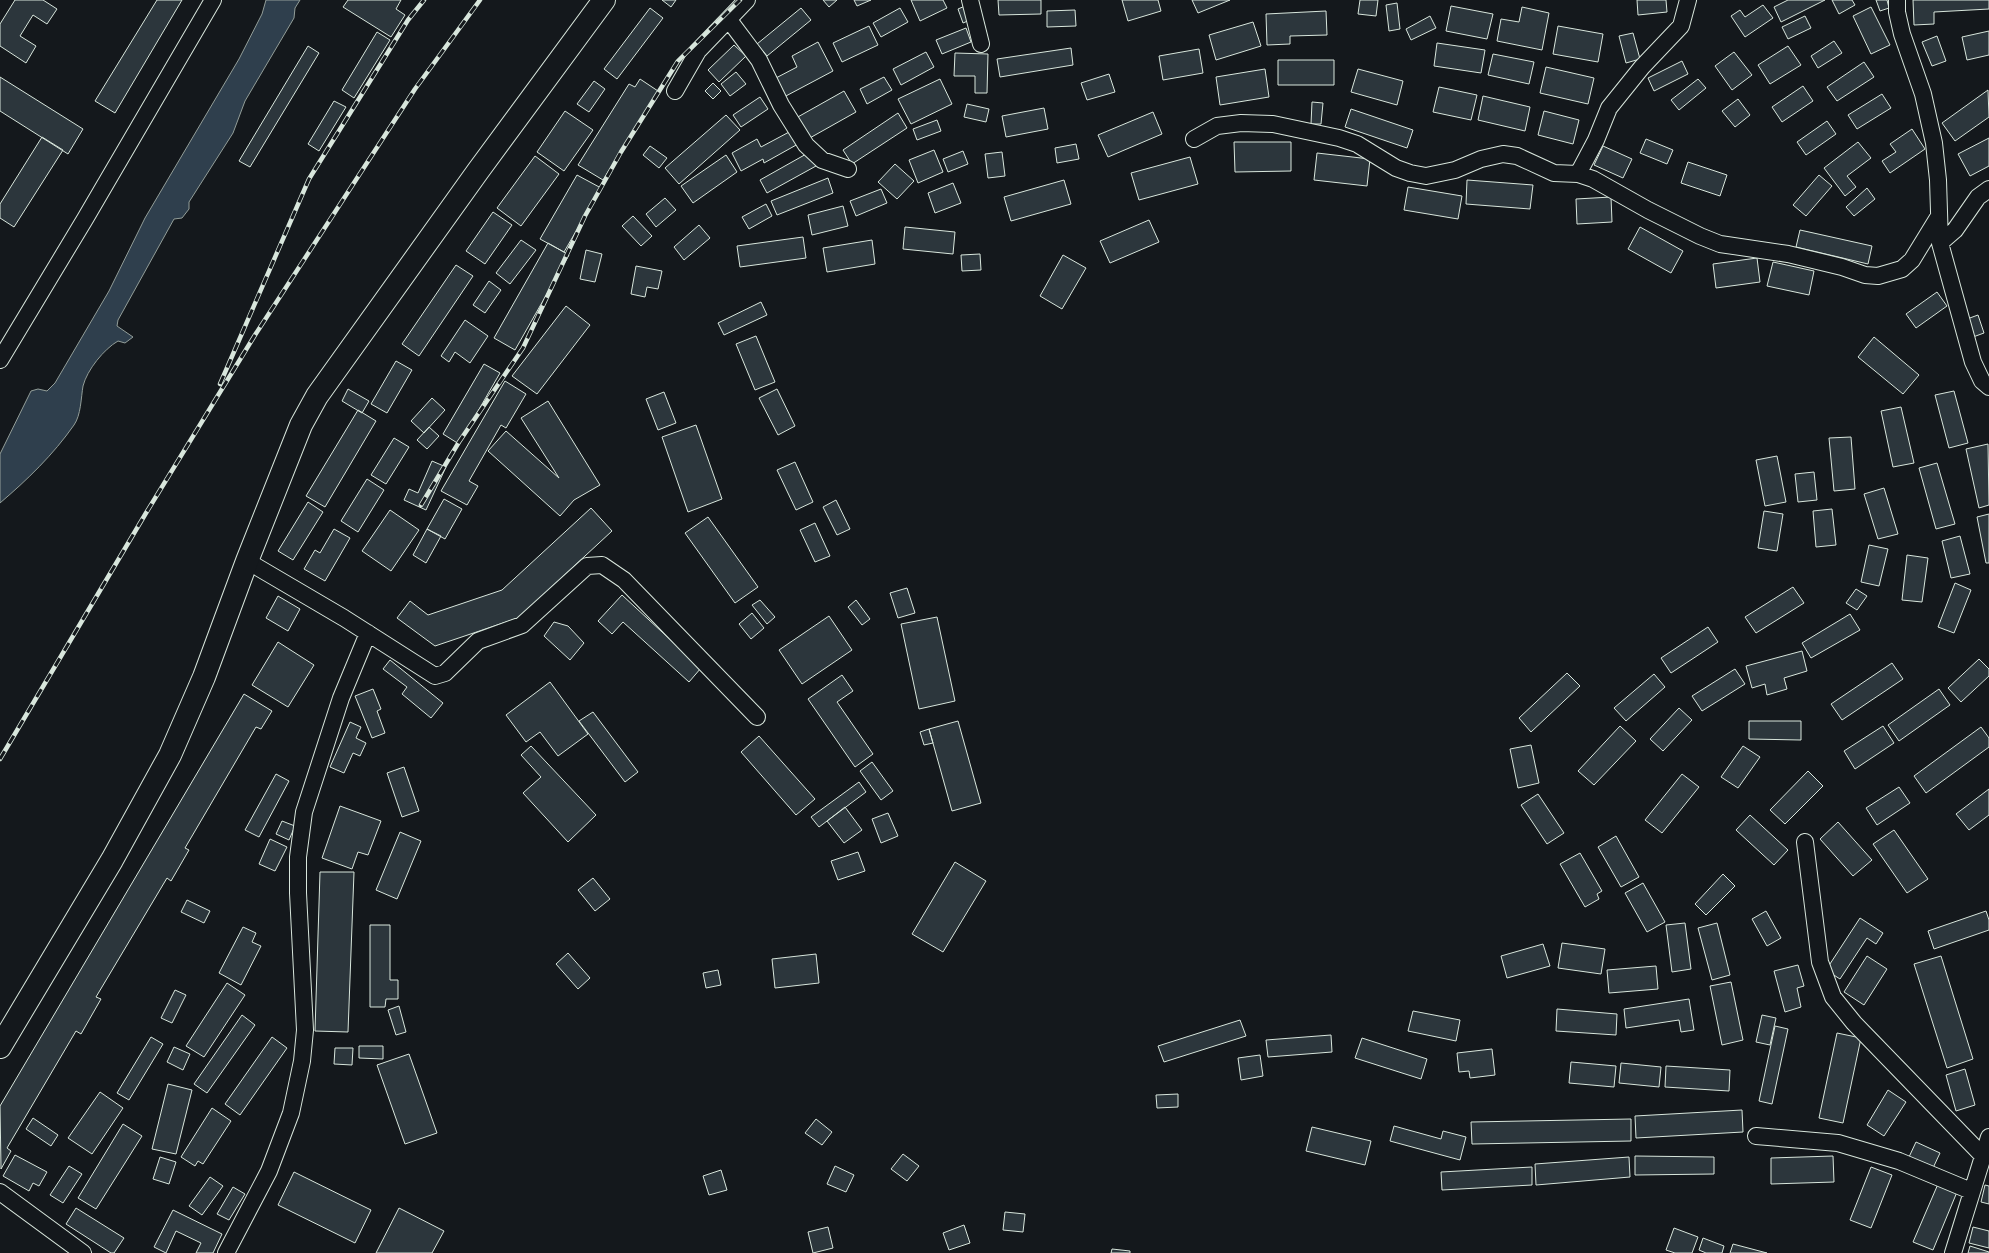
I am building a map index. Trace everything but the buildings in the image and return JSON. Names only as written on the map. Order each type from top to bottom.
[{"type":"main road","points":[[0,1047],[112,860],[170,755],[204,676],[247,561],[301,425],[317,396],[478,171],[604,0]]},
{"type":"street","points":[[0,360],[81,226],[213,0]]},
{"type":"street","points":[[675,91],[698,52],[747,0]]},
{"type":"street","points":[[970,0],[981,44]]},
{"type":"street","points":[[1578,174],[1596,140],[1610,108],[1642,67],[1681,26],[1688,0]]},
{"type":"street","points":[[1897,0],[1897,12],[1902,34],[1923,94],[1934,143],[1940,243],[1973,362],[1982,381],[1989,387]]},
{"type":"street","points":[[729,20],[759,60],[781,105],[806,146],[822,160],[848,169]]},
{"type":"street","points":[[1194,139],[1217,126],[1240,122],[1273,124],[1339,138],[1357,144],[1396,168],[1410,173],[1426,176],[1455,170],[1481,159],[1503,154],[1517,156],[1554,173],[1578,174],[1593,179],[1668,220],[1720,244],[1788,254],[1842,267],[1865,275],[1892,273],[1902,269],[1912,260],[1939,216]]},
{"type":"street","points":[[1940,243],[1954,230],[1962,216],[1978,197],[1989,189]]},
{"type":"street","points":[[247,561],[368,634],[434,676],[445,673],[478,642],[522,625],[588,566],[602,565],[624,580],[757,717]]},
{"type":"street","points":[[226,1253],[269,1171],[291,1113],[302,1061],[305,1030],[298,893],[298,857],[304,812],[341,698],[368,634]]},
{"type":"street","points":[[1805,842],[1820,962],[1833,998],[1854,1023],[1983,1156]]},
{"type":"street","points":[[1756,1136],[1838,1143],[1899,1161],[1971,1191]]},
{"type":"street","points":[[1953,1253],[1989,1137]]},
{"type":"street","points":[[0,1192],[83,1253]]},
{"type":"water","points":[[266,0],[300,0],[295,8],[294,18],[245,101],[233,133],[189,202],[189,209],[182,218],[174,219],[118,320],[117,326],[133,337],[125,343],[118,341],[107,349],[97,360],[85,380],[79,411],[74,425],[39,467],[0,503],[0,454],[31,391],[38,389],[47,391],[55,383],[109,291],[145,218],[239,59],[262,14]]},
{"type":"railway","points":[[220,384],[309,179],[408,20],[424,0]]},
{"type":"railway","points":[[0,759],[146,513],[255,335],[415,89],[480,0]]},
{"type":"railway","points":[[421,505],[459,442],[523,348],[585,216],[621,152],[678,61],[740,0]]}]
